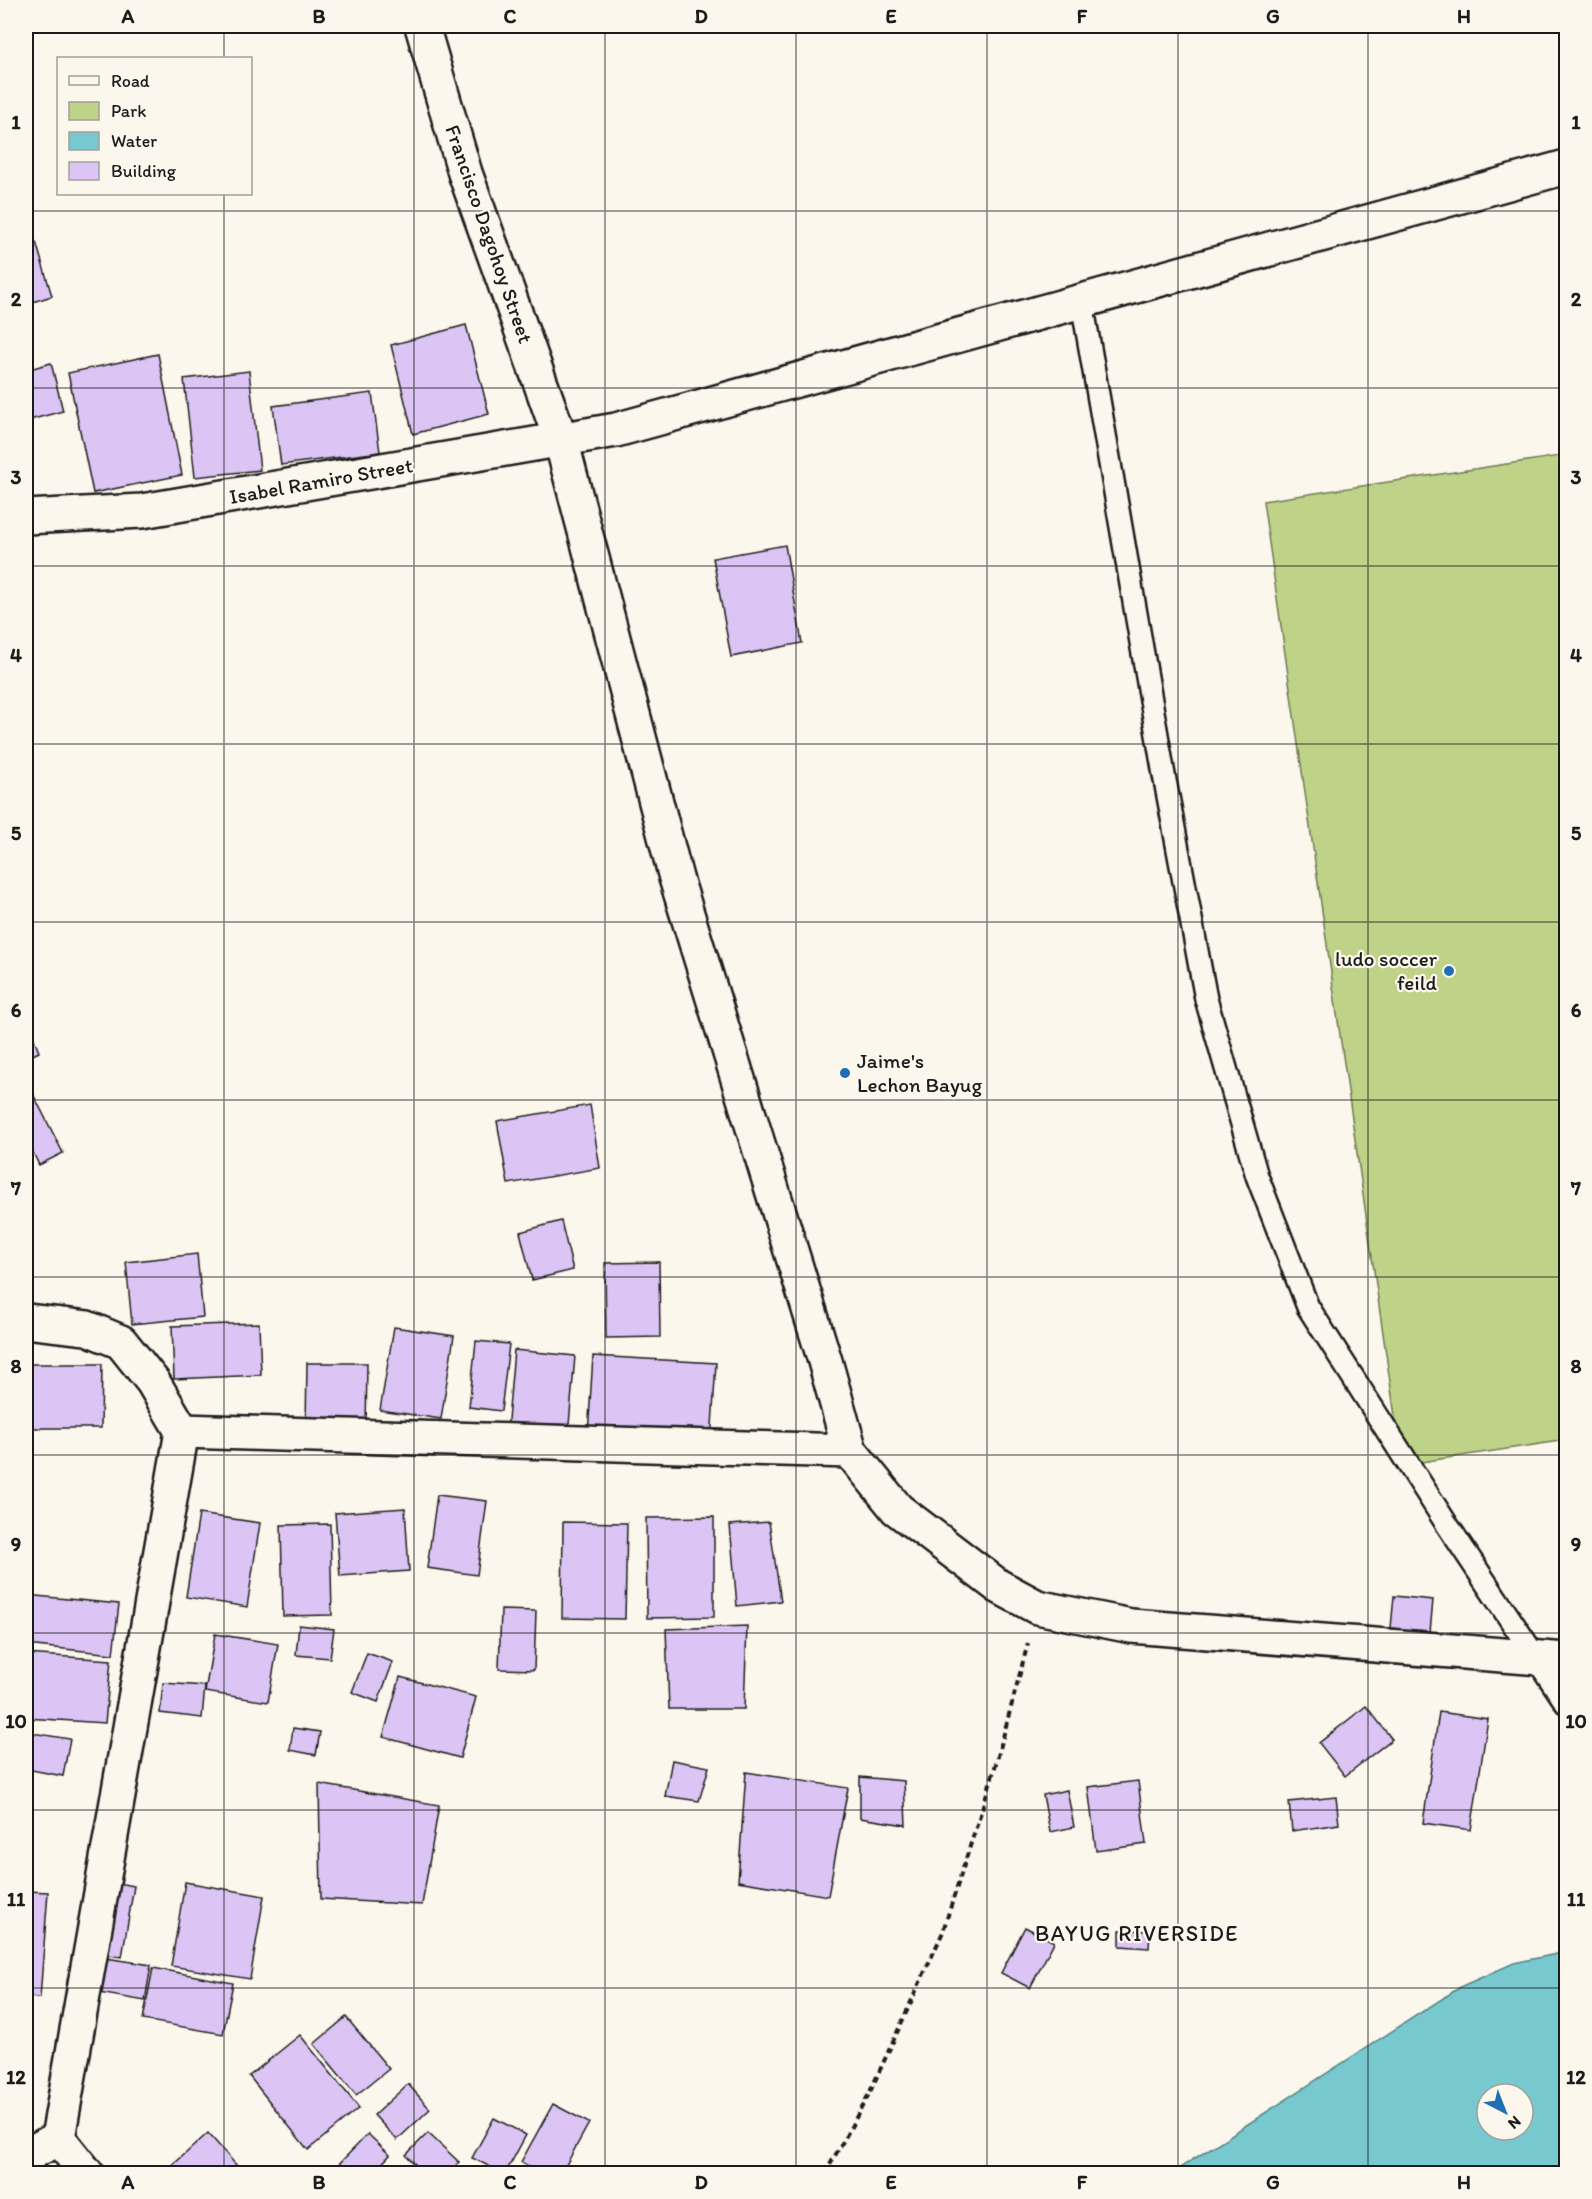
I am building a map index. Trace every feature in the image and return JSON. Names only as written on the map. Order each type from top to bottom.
[{"type":"street","name":"Francisco Dagohoy Street","points":[[422,26],[465,173],[561,440],[676,878],[825,1360],[850,1451]]},
{"type":"street","name":"Isabel Ramiro Street","points":[[26,517],[142,511],[616,430],[1566,167]]},
{"type":"street","points":[[26,1321],[87,1328],[121,1342],[153,1382],[183,1431],[58,2138],[87,2174]]},
{"type":"street","points":[[183,1431],[850,1451],[897,1509],[998,1586],[1037,1607],[1131,1626],[1551,1658]]},
{"type":"street","points":[[26,2153],[33,2152],[58,2138]]},
{"type":"lane","points":[[1082,302],[1164,775],[1206,999],[1257,1176],[1308,1307],[1446,1523],[1551,1658],[1566,1703]]},
{"type":"path","points":[[825,2174],[868,2094],[942,1934],[994,1771],[1037,1607]]},
{"type":"green space","name":"ludo soccer feild","points":[[1566,455],[1566,1440],[1402,1465],[1263,501]]},
{"type":"water","points":[[1566,1952],[1566,2173],[1172,2173],[1462,1986],[1514,1963]]},
{"type":"building","points":[[36,242],[52,296],[26,304],[26,245]]},
{"type":"building","points":[[466,325],[489,414],[413,434],[391,345]]},
{"type":"building","points":[[158,354],[182,475],[93,493],[68,373]]},
{"type":"building","points":[[51,363],[63,411],[26,421],[26,370]]},
{"type":"building","points":[[249,371],[260,470],[195,477],[184,379]]},
{"type":"building","points":[[372,393],[380,452],[281,465],[273,406]]},
{"type":"building","points":[[785,545],[802,643],[731,657],[713,558]]},
{"type":"building","points":[[26,1018],[39,1052],[26,1058]]},
{"type":"building","points":[[26,1080],[63,1153],[39,1165],[26,1138]]},
{"type":"building","points":[[590,1105],[600,1168],[508,1184],[497,1121]]},
{"type":"building","points":[[561,1221],[573,1270],[532,1280],[520,1232]]},
{"type":"building","points":[[197,1254],[203,1317],[132,1324],[126,1262]]},
{"type":"building","points":[[659,1262],[660,1337],[606,1338],[605,1263]]},
{"type":"building","points":[[259,1323],[261,1375],[174,1379],[172,1326]]},
{"type":"building","points":[[394,1327],[454,1336],[441,1419],[380,1410]]},
{"type":"building","points":[[476,1341],[509,1344],[501,1411],[469,1407]]},
{"type":"building","points":[[514,1350],[575,1356],[568,1436],[507,1432]]},
{"type":"building","points":[[593,1356],[716,1363],[711,1442],[588,1435]]},
{"type":"building","points":[[307,1363],[367,1363],[366,1427],[306,1427]]},
{"type":"building","points":[[26,1364],[102,1364],[101,1428],[26,1428]]},
{"type":"building","points":[[437,1495],[487,1501],[477,1575],[427,1568]]},
{"type":"building","points":[[405,1508],[409,1571],[340,1576],[335,1513]]},
{"type":"building","points":[[199,1514],[260,1523],[247,1607],[186,1597]]},
{"type":"building","points":[[714,1517],[714,1617],[647,1618],[646,1518]]},
{"type":"building","points":[[563,1522],[627,1523],[625,1619],[562,1618]]},
{"type":"building","points":[[769,1522],[781,1601],[737,1606],[730,1525]]},
{"type":"building","points":[[330,1524],[332,1615],[283,1616],[281,1525]]},
{"type":"building","points":[[26,1595],[119,1604],[113,1654],[26,1645]]},
{"type":"building","points":[[1394,1596],[1433,1600],[1430,1632],[1391,1628]]},
{"type":"building","points":[[501,1610],[536,1611],[534,1670],[499,1669]]},
{"type":"building","points":[[299,1625],[334,1629],[330,1658],[296,1655]]},
{"type":"building","points":[[747,1626],[744,1709],[669,1709],[666,1629]]},
{"type":"building","points":[[215,1634],[278,1644],[268,1702],[205,1692]]},
{"type":"building","points":[[367,1653],[393,1662],[378,1702],[352,1692]]},
{"type":"building","points":[[26,1654],[111,1660],[105,1723],[26,1718]]},
{"type":"building","points":[[400,1677],[476,1697],[460,1758],[383,1737]]},
{"type":"building","points":[[163,1683],[205,1686],[202,1718],[160,1713]]},
{"type":"building","points":[[1366,1706],[1392,1739],[1345,1776],[1319,1743]]},
{"type":"building","points":[[1439,1712],[1488,1719],[1471,1830],[1423,1823]]},
{"type":"building","points":[[293,1728],[320,1732],[316,1755],[290,1750]]},
{"type":"building","points":[[26,1732],[70,1739],[63,1776],[26,1769]]},
{"type":"building","points":[[672,1760],[709,1767],[699,1801],[665,1796]]},
{"type":"building","points":[[746,1772],[848,1788],[828,1896],[738,1881]]},
{"type":"building","points":[[860,1777],[904,1781],[906,1825],[860,1818]]},
{"type":"building","points":[[1138,1781],[1146,1844],[1096,1851],[1088,1787]]},
{"type":"building","points":[[319,1784],[439,1805],[422,1905],[321,1899]]},
{"type":"building","points":[[1067,1790],[1074,1827],[1050,1832],[1043,1795]]},
{"type":"building","points":[[1336,1797],[1339,1824],[1292,1831],[1289,1802]]},
{"type":"building","points":[[106,1881],[134,1886],[122,1957],[93,1953]]},
{"type":"building","points":[[185,1882],[264,1896],[250,1979],[171,1966]]},
{"type":"building","points":[[26,1891],[48,1892],[40,1998],[26,1997]]},
{"type":"building","points":[[1025,1927],[1054,1942],[1030,1988],[1001,1973]]},
{"type":"building","points":[[1120,1930],[1150,1931],[1149,1948],[1120,1946]]},
{"type":"building","points":[[99,1957],[151,1965],[145,2001],[93,1992]]},
{"type":"building","points":[[153,1968],[233,1983],[223,2034],[143,2020]]},
{"type":"building","points":[[346,2017],[389,2069],[356,2095],[314,2044]]},
{"type":"building","points":[[300,2035],[359,2108],[308,2150],[249,2076]]},
{"type":"building","points":[[408,2084],[430,2109],[397,2140],[374,2115]]},
{"type":"building","points":[[553,2104],[589,2123],[561,2174],[542,2174],[521,2162]]},
{"type":"building","points":[[494,2118],[526,2135],[505,2174],[472,2158]]},
{"type":"building","points":[[208,2133],[244,2174],[163,2174]]},
{"type":"building","points":[[428,2133],[459,2162],[448,2174],[425,2174],[406,2155]]},
{"type":"building","points":[[368,2134],[390,2155],[372,2174],[329,2174]]},
{"type":"place","name":"ludo soccer feild","points":[[1449,971]]},
{"type":"place","name":"Jaime's Lechon Bayug","points":[[845,1073]]},
{"type":"district","name":"BAYUG RIVERSIDE","points":[[1137,1933]]}]
